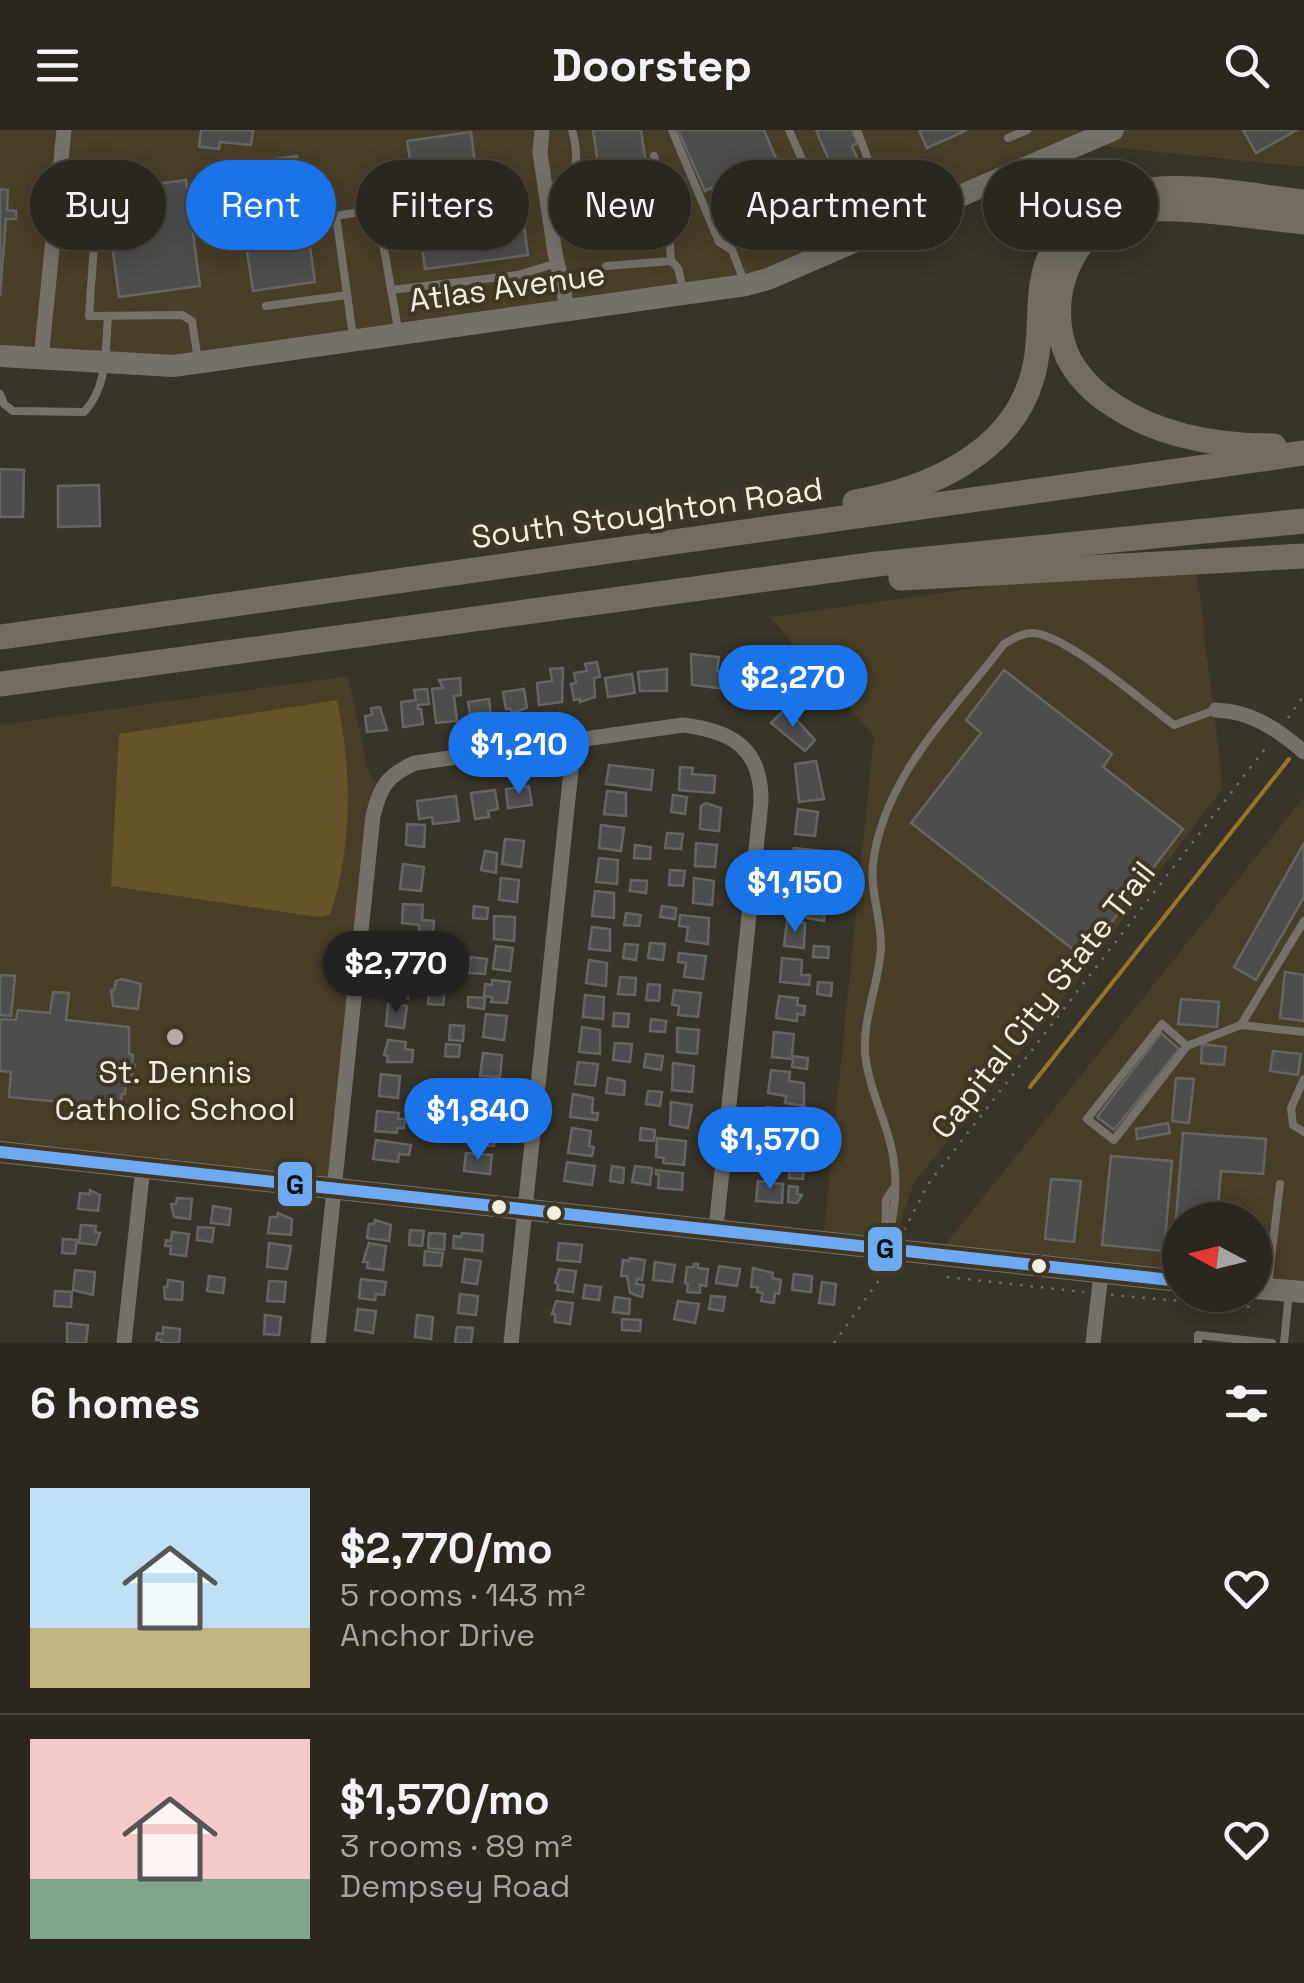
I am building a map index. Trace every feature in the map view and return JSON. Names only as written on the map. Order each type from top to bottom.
[{"type":"main road","points":[[382,582],[876,498],[942,475],[982,452],[1020,408],[1034,370],[1045,270],[1051,252],[1070,227],[1112,200],[1145,191],[1186,190],[1304,202]]},
{"type":"main road","points":[[1304,222],[1150,208],[1120,215],[1091,232],[1072,256],[1058,301],[1067,354],[1086,383],[1112,405],[1180,435],[1304,449]]},
{"type":"main road","name":"South Stoughton Road","points":[[0,637],[1304,449]]},
{"type":"main road","points":[[0,684],[877,564],[1304,520]]},
{"type":"main road","points":[[696,589],[1304,556]]},
{"type":"street","points":[[61,160],[64,130]]},
{"type":"street","points":[[542,130],[540,153],[568,311]]},
{"type":"street","name":"Atlas Avenue","points":[[963,192],[1079,137],[1113,130]]},
{"type":"street","points":[[42,359],[52,250]]},
{"type":"street","name":"Atlas Avenue","points":[[0,356],[164,366],[199,362],[746,285],[836,250]]},
{"type":"street","points":[[1216,710],[1243,712],[1279,732],[1304,752]]},
{"type":"street","points":[[318,1343],[373,816],[380,790],[394,772],[415,764],[683,725],[726,734],[744,748],[760,775],[761,802],[716,1228]]},
{"type":"street","points":[[511,1343],[574,742]]},
{"type":"street","points":[[0,1152],[1162,1279]]},
{"type":"street","points":[[124,1343],[143,1167]]},
{"type":"street","points":[[1093,1343],[1101,1274]]},
{"type":"lane","points":[[546,188],[572,178],[572,130]]},
{"type":"lane","points":[[672,130],[719,242],[732,250],[746,285]]},
{"type":"lane","points":[[789,130],[802,160]]},
{"type":"lane","points":[[857,130],[868,160]]},
{"type":"lane","points":[[1008,138],[1027,130]]},
{"type":"lane","points":[[654,156],[669,229],[671,261],[678,268],[685,295]]},
{"type":"lane","points":[[354,341],[336,216],[376,209],[399,334]]},
{"type":"lane","points":[[94,250],[88,316],[182,315],[192,321],[199,362]]},
{"type":"lane","points":[[606,266],[671,261]]},
{"type":"lane","points":[[391,290],[518,276],[557,263]]},
{"type":"lane","points":[[266,306],[347,295]]},
{"type":"lane","points":[[0,394],[4,404],[13,410],[84,412],[100,386],[108,318]]},
{"type":"lane","points":[[890,1248],[894,1188],[891,1144],[866,1064],[865,1042],[881,945],[873,900],[873,864],[884,814],[907,771],[1004,644],[1032,633],[1058,640],[1174,725],[1216,710]]},
{"type":"lane","points":[[1241,1025],[1304,921]]},
{"type":"lane","points":[[1187,1046],[1162,1024],[1087,1119],[1114,1140],[1187,1046],[1241,1025],[1304,1032]]},
{"type":"lane","points":[[1304,1079],[1290,1108],[1293,1126],[1304,1132]]},
{"type":"lane","points":[[1280,1184],[1284,1343]]},
{"type":"lane","points":[[1198,1343],[1198,1335],[1272,1343]]},
{"type":"path","name":"Capital City State Trail","points":[[834,1343],[884,1278],[890,1248],[929,1183],[1304,695]]},
{"type":"path","points":[[947,1277],[1073,1290]]},
{"type":"path","points":[[1121,1296],[1281,1294]]},
{"type":"shaded area","points":[[0,130],[1304,130],[1304,167],[1082,144],[1045,160],[983,160],[983,187],[963,195],[963,160],[711,160],[711,250],[835,250],[768,279],[199,362],[0,356]]},
{"type":"shaded area","points":[[1195,557],[1223,788],[1060,1002],[913,1184],[893,1248],[823,1240],[874,736],[770,617]]},
{"type":"shaded area","name":"St. Dennis Catholic School","points":[[348,676],[369,774],[381,789],[333,1189],[0,1152],[0,725]]},
{"type":"shaded area","points":[[337,700],[348,808],[343,862],[330,915],[318,917],[111,886],[119,734]]},
{"type":"shaded area","points":[[1304,797],[1304,1292],[1272,1289],[1272,1202],[1162,1202],[1162,1279],[937,1255]]},
{"type":"building","points":[[201,130],[253,130],[251,145],[220,142],[219,149],[199,147]]},
{"type":"building","points":[[593,130],[641,130],[645,160],[597,160]]},
{"type":"building","points":[[678,130],[764,130],[777,160],[711,160],[711,188],[705,191]]},
{"type":"building","points":[[816,130],[852,130],[858,143],[852,146],[858,160],[829,160]]},
{"type":"building","points":[[919,130],[967,130],[927,148]]},
{"type":"building","points":[[1243,130],[1297,130],[1256,153]]},
{"type":"building","points":[[471,132],[475,160],[410,160],[407,141]]},
{"type":"building","points":[[186,180],[186,250],[195,250],[200,286],[119,297],[113,250],[166,250],[166,183]]},
{"type":"building","points":[[0,189],[8,190],[7,210],[16,211],[16,219],[6,219],[0,296]]},
{"type":"building","points":[[247,250],[310,250],[315,282],[253,291]]},
{"type":"building","points":[[422,250],[527,250],[528,255],[425,269]]},
{"type":"building","points":[[0,469],[24,470],[23,517],[0,517]]},
{"type":"building","points":[[99,485],[100,526],[58,527],[58,486]]},
{"type":"building","points":[[691,654],[719,657],[717,671],[729,672],[727,689],[692,685]]},
{"type":"building","points":[[781,660],[800,667],[794,682],[774,676]]},
{"type":"building","points":[[597,662],[600,677],[594,678],[595,697],[574,700],[574,673],[587,671],[585,664]]},
{"type":"building","points":[[563,668],[562,702],[539,705],[537,683],[552,681],[550,669]]},
{"type":"building","points":[[667,669],[667,691],[640,691],[638,672]]},
{"type":"building","points":[[1004,670],[1112,754],[1103,767],[1183,829],[1084,958],[911,823],[981,733],[966,720]]},
{"type":"building","points":[[632,674],[635,693],[608,697],[605,678]]},
{"type":"building","points":[[739,677],[773,685],[767,707],[733,696]]},
{"type":"building","points":[[460,678],[461,695],[454,696],[457,721],[436,723],[432,689],[443,688],[439,680]]},
{"type":"building","points":[[427,689],[429,704],[418,705],[423,724],[403,727],[401,702],[416,700],[414,690]]},
{"type":"building","points":[[524,689],[527,708],[512,713],[506,709],[503,692]]},
{"type":"building","points":[[489,699],[491,716],[471,719],[468,702]]},
{"type":"building","points":[[380,707],[387,730],[367,732],[365,716],[372,715],[371,708]]},
{"type":"building","points":[[786,708],[815,740],[805,751],[771,723]]},
{"type":"building","points":[[816,761],[824,799],[799,802],[795,764]]},
{"type":"building","points":[[609,765],[653,770],[651,790],[606,784]]},
{"type":"building","points":[[680,767],[693,768],[692,774],[715,776],[714,793],[679,790]]},
{"type":"building","points":[[529,786],[532,805],[508,808],[506,789]]},
{"type":"building","points":[[495,790],[498,809],[488,811],[489,817],[475,819],[471,793]]},
{"type":"building","points":[[607,791],[626,793],[626,816],[604,814]]},
{"type":"building","points":[[673,795],[687,797],[685,814],[671,812]]},
{"type":"building","points":[[456,796],[459,821],[433,824],[432,817],[419,819],[417,801]]},
{"type":"building","points":[[706,803],[721,808],[719,831],[700,829],[701,806]]},
{"type":"building","points":[[798,809],[818,812],[815,836],[795,834]]},
{"type":"building","points":[[407,824],[425,825],[424,847],[406,845]]},
{"type":"building","points":[[601,825],[624,828],[621,851],[599,848]]},
{"type":"building","points":[[667,833],[683,834],[681,849],[665,848]]},
{"type":"building","points":[[505,839],[524,841],[521,867],[502,864]]},
{"type":"building","points":[[696,843],[717,845],[715,867],[695,866]]},
{"type":"building","points":[[1304,843],[1304,897],[1256,980],[1234,967]]},
{"type":"building","points":[[635,845],[651,847],[650,859],[634,858]]},
{"type":"building","points":[[794,848],[823,851],[822,860],[814,859],[812,875],[792,873]]},
{"type":"building","points":[[485,851],[497,853],[496,873],[481,870]]},
{"type":"building","points":[[599,858],[618,860],[617,884],[596,882]]},
{"type":"building","points":[[403,864],[424,867],[421,891],[400,889]]},
{"type":"building","points":[[670,870],[685,871],[683,886],[669,885]]},
{"type":"building","points":[[822,871],[837,872],[836,884],[821,883]]},
{"type":"building","points":[[501,878],[519,880],[517,902],[499,900]]},
{"type":"building","points":[[694,878],[714,881],[712,905],[693,903]]},
{"type":"building","points":[[631,880],[647,881],[646,893],[630,891]]},
{"type":"building","points":[[791,883],[810,886],[807,908],[825,910],[824,921],[788,908]]},
{"type":"building","points":[[595,891],[614,893],[614,918],[592,916]]},
{"type":"building","points":[[403,904],[423,905],[422,920],[434,921],[433,935],[419,934],[419,925],[402,923]]},
{"type":"building","points":[[474,906],[488,908],[487,919],[473,918]]},
{"type":"building","points":[[662,906],[676,908],[675,919],[660,917]]},
{"type":"building","points":[[626,913],[641,915],[639,926],[624,925]]},
{"type":"building","points":[[680,915],[709,918],[708,944],[686,941],[688,927],[679,926]]},
{"type":"building","points":[[494,916],[515,917],[514,941],[494,939]]},
{"type":"building","points":[[787,921],[805,923],[804,948],[784,946]]},
{"type":"building","points":[[592,927],[610,929],[610,951],[589,949]]},
{"type":"building","points":[[395,936],[423,939],[423,946],[412,945],[411,958],[393,956]]},
{"type":"building","points":[[650,943],[665,944],[663,960],[648,958]]},
{"type":"building","points":[[625,944],[638,945],[636,960],[623,958]]},
{"type":"building","points":[[496,946],[513,948],[510,971],[493,969]]},
{"type":"building","points":[[814,946],[829,947],[828,958],[813,957]]},
{"type":"building","points":[[679,953],[706,956],[703,979],[684,977],[686,963],[678,962]]},
{"type":"building","points":[[424,957],[440,959],[439,972],[423,970]]},
{"type":"building","points":[[471,957],[487,959],[485,974],[469,973]]},
{"type":"building","points":[[782,958],[802,960],[801,975],[810,975],[809,985],[780,982]]},
{"type":"building","points":[[589,960],[607,963],[606,986],[586,983]]},
{"type":"building","points":[[392,972],[411,974],[409,986],[416,986],[415,994],[408,994],[408,998],[389,996]]},
{"type":"building","points":[[1285,972],[1304,975],[1304,1021],[1280,1018]]},
{"type":"building","points":[[0,975],[15,976],[11,1016],[0,1015]]},
{"type":"building","points":[[620,977],[636,978],[635,995],[618,994]]},
{"type":"building","points":[[122,979],[141,984],[138,1009],[113,1006],[111,990]]},
{"type":"building","points":[[492,980],[510,982],[507,1003],[491,1002],[492,997],[484,996],[485,984],[492,985]]},
{"type":"building","points":[[818,982],[832,983],[831,996],[817,994]]},
{"type":"building","points":[[648,984],[660,985],[659,1001],[646,1000]]},
{"type":"building","points":[[429,990],[445,992],[443,1005],[428,1004]]},
{"type":"building","points":[[674,990],[701,993],[698,1017],[678,1015],[679,1006],[672,1005]]},
{"type":"building","points":[[53,992],[69,993],[66,1020],[129,1027],[129,1054],[133,1055],[135,1065],[120,1108],[9,1097],[11,1072],[0,1071],[0,1019],[16,1020],[18,1010],[50,1013]]},
{"type":"building","points":[[585,995],[604,997],[603,1019],[583,1017]]},
{"type":"building","points":[[779,996],[798,998],[797,1005],[805,1006],[804,1015],[797,1014],[797,1021],[776,1018]]},
{"type":"building","points":[[468,997],[485,998],[484,1009],[468,1007]]},
{"type":"building","points":[[1181,999],[1219,1002],[1217,1027],[1178,1024]]},
{"type":"building","points":[[388,1004],[407,1006],[404,1028],[386,1026]]},
{"type":"building","points":[[614,1013],[629,1014],[628,1027],[613,1026]]},
{"type":"building","points":[[486,1014],[507,1016],[504,1040],[483,1037]]},
{"type":"building","points":[[651,1019],[666,1021],[665,1032],[650,1031]]},
{"type":"building","points":[[450,1025],[464,1026],[463,1041],[449,1040]]},
{"type":"building","points":[[582,1027],[600,1030],[600,1054],[579,1052]]},
{"type":"building","points":[[677,1028],[699,1030],[697,1054],[677,1052]]},
{"type":"building","points":[[774,1032],[794,1034],[792,1056],[808,1058],[807,1069],[792,1067],[793,1059],[772,1057]]},
{"type":"building","points":[[1161,1033],[1179,1049],[1114,1130],[1097,1117]]},
{"type":"building","points":[[388,1040],[406,1042],[405,1049],[413,1050],[412,1062],[387,1062],[388,1056],[384,1055]]},
{"type":"building","points":[[615,1043],[632,1044],[630,1062],[613,1060]]},
{"type":"building","points":[[446,1044],[460,1045],[459,1057],[445,1056]]},
{"type":"building","points":[[1202,1044],[1226,1047],[1224,1065],[1201,1063]]},
{"type":"building","points":[[1273,1051],[1301,1054],[1298,1075],[1270,1071]]},
{"type":"building","points":[[483,1053],[502,1055],[500,1077],[480,1076]]},
{"type":"building","points":[[646,1054],[663,1056],[661,1070],[644,1067]]},
{"type":"building","points":[[578,1062],[598,1064],[595,1086],[575,1084]]},
{"type":"building","points":[[673,1063],[694,1066],[692,1092],[672,1090]]},
{"type":"building","points":[[771,1070],[790,1072],[789,1081],[804,1083],[804,1106],[785,1103],[786,1096],[768,1093]]},
{"type":"building","points":[[381,1074],[400,1076],[398,1098],[379,1096]]},
{"type":"building","points":[[608,1078],[625,1081],[624,1095],[606,1093]]},
{"type":"building","points":[[1176,1078],[1194,1079],[1189,1123],[1172,1121]]},
{"type":"building","points":[[474,1087],[498,1090],[496,1112],[477,1111],[478,1104],[472,1104]]},
{"type":"building","points":[[648,1091],[662,1092],[660,1106],[646,1104]]},
{"type":"building","points":[[573,1094],[593,1098],[592,1113],[598,1113],[597,1120],[570,1117]]},
{"type":"building","points":[[671,1102],[692,1105],[688,1128],[670,1125]]},
{"type":"building","points":[[767,1107],[787,1109],[784,1132],[763,1130]]},
{"type":"building","points":[[377,1111],[399,1113],[398,1119],[405,1119],[404,1128],[397,1128],[397,1133],[375,1131]]},
{"type":"building","points":[[476,1121],[496,1123],[494,1146],[474,1145]]},
{"type":"building","points":[[1168,1123],[1170,1133],[1137,1139],[1136,1129]]},
{"type":"building","points":[[572,1128],[591,1131],[592,1156],[568,1153]]},
{"type":"building","points":[[641,1128],[655,1130],[654,1141],[640,1140]]},
{"type":"building","points":[[788,1130],[804,1131],[803,1142],[787,1141]]},
{"type":"building","points":[[1183,1133],[1266,1139],[1263,1174],[1221,1171],[1218,1202],[1177,1202]]},
{"type":"building","points":[[657,1138],[686,1141],[684,1165],[663,1163],[664,1158],[656,1157]]},
{"type":"building","points":[[376,1140],[411,1145],[409,1155],[399,1154],[398,1162],[373,1159]]},
{"type":"building","points":[[764,1144],[782,1146],[781,1169],[761,1167]]},
{"type":"building","points":[[466,1153],[492,1155],[490,1174],[464,1171]]},
{"type":"building","points":[[1111,1156],[1172,1161],[1168,1202],[1162,1202],[1162,1251],[1102,1245]]},
{"type":"building","points":[[567,1162],[595,1166],[592,1185],[564,1181]]},
{"type":"building","points":[[790,1163],[804,1165],[803,1179],[789,1178]]},
{"type":"building","points":[[612,1166],[624,1168],[623,1183],[610,1181]]},
{"type":"building","points":[[635,1166],[652,1168],[650,1185],[632,1182]]},
{"type":"building","points":[[656,1170],[683,1173],[682,1190],[658,1188]]},
{"type":"building","points":[[1051,1179],[1081,1181],[1074,1242],[1045,1239]]},
{"type":"building","points":[[758,1181],[783,1184],[782,1203],[756,1201]]},
{"type":"building","points":[[789,1186],[798,1187],[797,1194],[802,1195],[797,1203],[788,1202]]},
{"type":"building","points":[[90,1190],[100,1195],[98,1211],[78,1209],[80,1193],[90,1194]]},
{"type":"building","points":[[177,1198],[192,1199],[190,1219],[174,1217],[171,1204],[176,1204]]},
{"type":"building","points":[[213,1206],[231,1209],[229,1225],[211,1223]]},
{"type":"building","points":[[278,1213],[292,1219],[291,1235],[268,1233],[270,1217],[277,1217]]},
{"type":"building","points":[[375,1220],[391,1225],[389,1241],[367,1238],[369,1224]]},
{"type":"building","points":[[81,1225],[96,1226],[95,1232],[100,1233],[96,1245],[79,1243]]},
{"type":"building","points":[[198,1227],[214,1228],[212,1242],[197,1240]]},
{"type":"building","points":[[410,1230],[424,1231],[422,1246],[409,1245]]},
{"type":"building","points":[[172,1232],[189,1234],[186,1256],[170,1254],[171,1246],[165,1246],[166,1240],[171,1241]]},
{"type":"building","points":[[429,1233],[445,1234],[444,1250],[428,1248]]},
{"type":"building","points":[[462,1233],[483,1235],[482,1251],[453,1248],[454,1236],[461,1237]]},
{"type":"building","points":[[63,1239],[77,1240],[75,1254],[62,1253]]},
{"type":"building","points":[[269,1243],[291,1246],[287,1269],[267,1267]]},
{"type":"building","points":[[369,1243],[386,1246],[383,1270],[367,1268],[368,1262],[363,1262]]},
{"type":"building","points":[[559,1243],[582,1245],[580,1262],[557,1260]]},
{"type":"building","points":[[425,1251],[443,1253],[441,1266],[424,1265]]},
{"type":"building","points":[[465,1259],[481,1261],[477,1284],[462,1282]]},
{"type":"building","points":[[623,1260],[645,1260],[642,1280],[637,1279],[636,1284],[644,1285],[642,1297],[630,1293],[627,1276],[621,1276]]},
{"type":"building","points":[[655,1262],[675,1265],[672,1282],[653,1280]]},
{"type":"building","points":[[694,1264],[708,1269],[706,1286],[700,1285],[700,1293],[687,1292],[685,1283],[687,1267]]},
{"type":"building","points":[[719,1266],[740,1269],[737,1286],[716,1283]]},
{"type":"building","points":[[753,1268],[773,1273],[772,1278],[781,1280],[774,1303],[761,1301],[763,1293],[757,1292],[758,1287],[751,1287]]},
{"type":"building","points":[[559,1269],[576,1271],[573,1292],[557,1290]]},
{"type":"building","points":[[75,1270],[95,1272],[93,1295],[73,1290]]},
{"type":"building","points":[[794,1274],[812,1276],[811,1292],[792,1290]]},
{"type":"building","points":[[209,1276],[225,1278],[223,1293],[207,1291]]},
{"type":"building","points":[[361,1279],[386,1282],[384,1295],[376,1294],[375,1300],[359,1298]]},
{"type":"building","points":[[168,1280],[183,1282],[182,1300],[165,1299]]},
{"type":"building","points":[[269,1281],[286,1282],[284,1302],[267,1301]]},
{"type":"building","points":[[822,1282],[836,1284],[834,1305],[819,1303]]},
{"type":"building","points":[[585,1285],[601,1287],[599,1300],[583,1298]]},
{"type":"building","points":[[55,1291],[72,1292],[71,1307],[54,1306]]},
{"type":"building","points":[[460,1294],[478,1296],[476,1315],[458,1313]]},
{"type":"building","points":[[711,1296],[725,1297],[723,1311],[709,1309]]},
{"type":"building","points":[[615,1297],[630,1299],[629,1314],[613,1312]]},
{"type":"building","points":[[556,1301],[573,1303],[570,1324],[555,1322],[552,1314]]},
{"type":"building","points":[[678,1301],[699,1304],[695,1323],[674,1319]]},
{"type":"building","points":[[358,1309],[376,1311],[373,1333],[355,1330]]},
{"type":"building","points":[[265,1315],[281,1317],[279,1335],[264,1334]]},
{"type":"building","points":[[417,1315],[433,1317],[431,1339],[415,1337]]},
{"type":"building","points":[[622,1319],[641,1320],[640,1331],[622,1330]]},
{"type":"building","points":[[67,1323],[88,1325],[86,1343],[67,1343]]},
{"type":"building","points":[[163,1327],[180,1329],[179,1343],[156,1340],[157,1333],[163,1334]]},
{"type":"building","points":[[457,1327],[473,1328],[471,1343],[455,1343]]},
{"type":"waterway","points":[[1030,1087],[1289,759]]},
{"type":"transit line","name":"G","points":[[0,1152],[1162,1279]]},
{"type":"place","name":"St. Dennis Catholic School","points":[[175,1037]]}]
